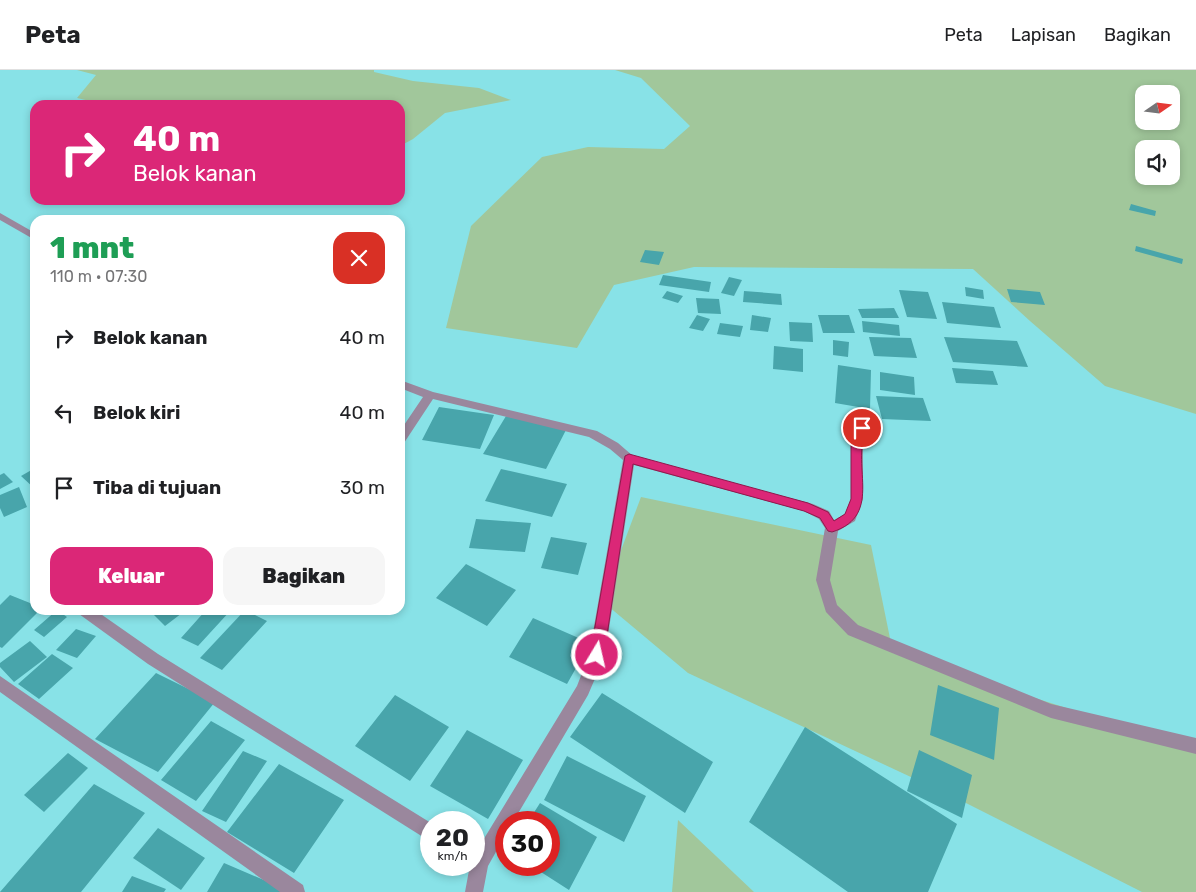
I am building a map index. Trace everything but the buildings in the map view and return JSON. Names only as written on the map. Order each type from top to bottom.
[{"type":"street","points":[[0,216],[30,234]]},
{"type":"street","points":[[405,386],[430,395],[593,434],[614,446],[629,458],[808,507],[824,515],[832,528],[823,580],[831,608],[853,630],[1051,712],[1196,746]]},
{"type":"street","points":[[405,432],[430,395]]},
{"type":"street","points":[[832,528],[850,516],[857,499],[857,437],[862,428],[873,425]]},
{"type":"street","points":[[485,848],[583,690],[597,655],[629,458]]},
{"type":"street","points":[[91,615],[153,659],[420,826]]},
{"type":"street","points":[[0,683],[296,892]]},
{"type":"street","points":[[474,892],[475,876]]},
{"type":"green space","points":[[77,70],[374,70],[374,72],[413,81],[479,88],[511,100],[445,113],[405,143],[405,100],[86,100],[77,98],[96,75]]},
{"type":"green space","points":[[615,70],[1196,70],[1196,414],[1105,386],[973,269],[694,267],[614,285],[577,348],[446,328],[471,226],[542,157],[588,147],[664,149],[690,126],[641,78]]},
{"type":"green space","points":[[641,497],[871,545],[893,653],[1196,749],[1196,892],[1142,892],[958,799],[688,673],[602,601]]},
{"type":"green space","points":[[678,820],[754,892],[672,892]]},
{"type":"route","points":[[597,655],[629,458],[808,507],[824,515],[832,528],[850,516],[857,499],[857,437],[862,428]]}]
